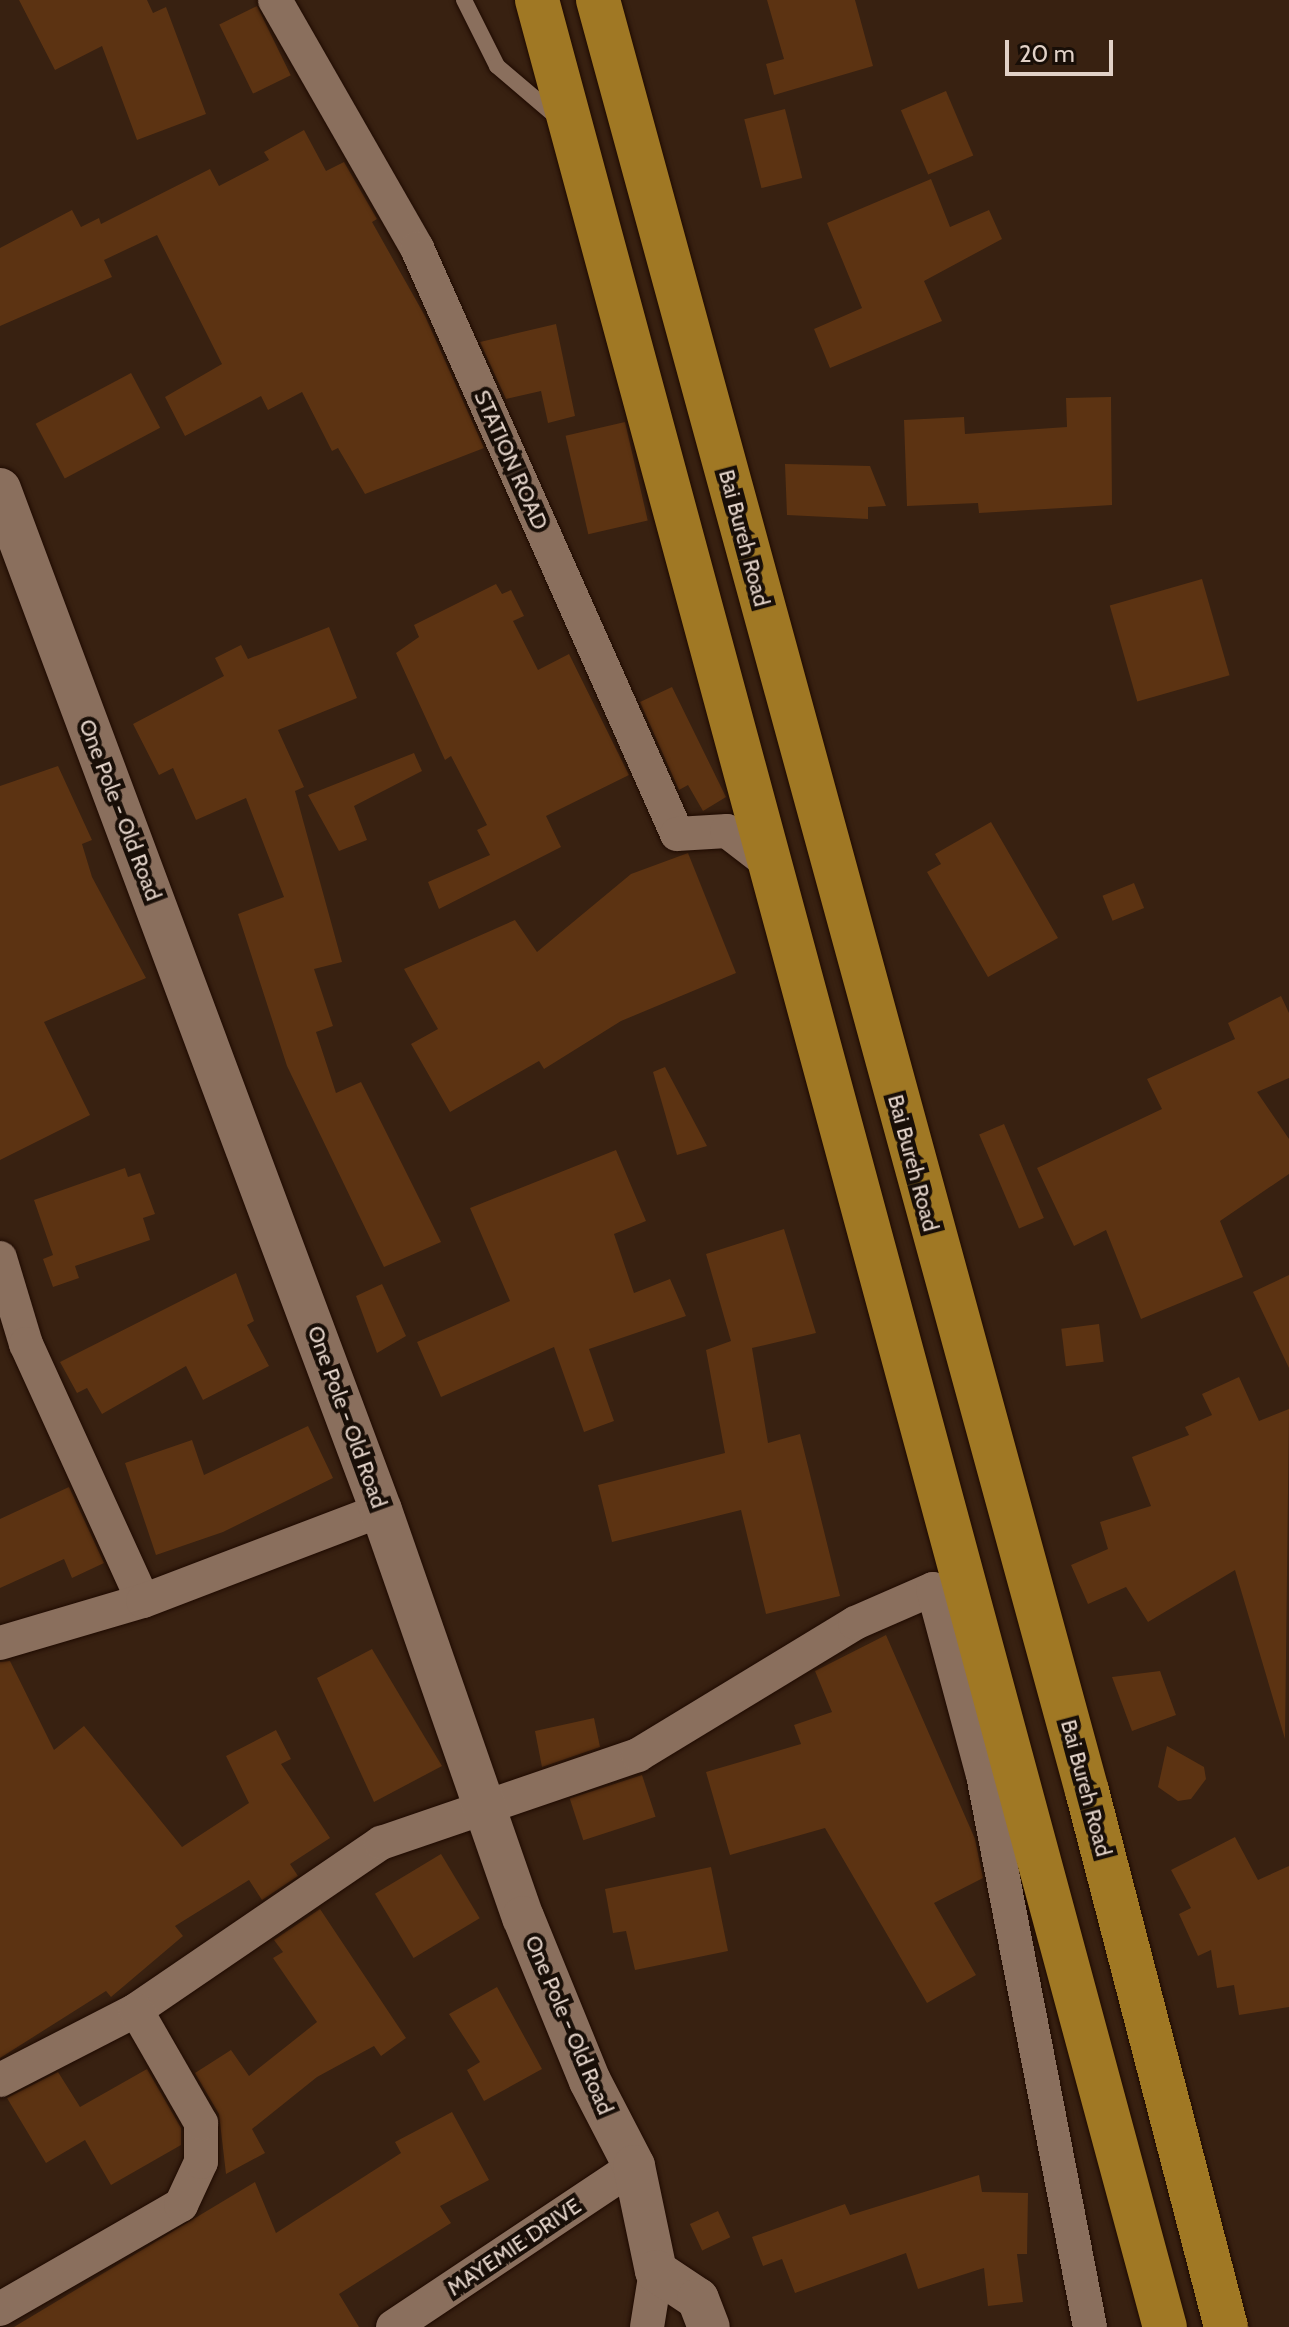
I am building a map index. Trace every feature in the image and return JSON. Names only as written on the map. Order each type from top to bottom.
[{"type":"highway","points":[[537,0],[774,867],[1165,2327]]},
{"type":"highway","name":"Bai Bureh Road","points":[[598,0],[1226,2327]]},
{"type":"street","name":"STATION ROAD","points":[[275,0],[417,248],[677,834],[727,831],[774,867]]},
{"type":"street","name":"One Pole - Old Road","points":[[0,489],[381,1510],[568,2030],[634,2166],[656,2271]]},
{"type":"street","points":[[0,1258],[26,1344],[143,1601]]},
{"type":"street","points":[[0,1643],[143,1601],[381,1510]]},
{"type":"street","points":[[0,2080],[136,2010],[381,1843],[485,1803],[638,1755],[855,1623],[933,1589],[983,1775],[1090,2327]]},
{"type":"street","points":[[0,2309],[181,2205],[201,2162],[201,2123],[136,2010]]},
{"type":"street","name":"MAYEMIE DRIVE","points":[[393,2327],[634,2166]]},
{"type":"street","points":[[647,2327],[656,2271],[698,2299],[709,2327]]},
{"type":"lane","points":[[464,0],[497,66],[572,130]]},
{"type":"building","points":[[19,0],[147,0],[153,13],[166,7],[206,114],[137,140],[102,46],[55,70]]},
{"type":"building","points":[[767,0],[855,0],[873,66],[774,95],[766,64],[784,59]]},
{"type":"building","points":[[257,6],[291,75],[253,94],[219,24]]},
{"type":"building","points":[[946,91],[973,155],[928,175],[901,110]]},
{"type":"building","points":[[785,109],[802,178],[761,188],[744,119]]},
{"type":"building","points":[[304,130],[326,171],[344,162],[377,219],[372,222],[425,316],[484,448],[365,494],[338,448],[332,451],[302,392],[268,410],[261,396],[185,436],[165,397],[222,364],[157,235],[104,260],[112,277],[0,326],[0,248],[72,210],[81,227],[99,218],[101,224],[210,169],[219,186],[269,160],[264,152]]},
{"type":"building","points":[[931,179],[950,227],[989,210],[1002,239],[924,281],[942,321],[830,368],[814,329],[862,308],[827,223]]},
{"type":"building","points":[[556,324],[575,416],[548,423],[541,391],[506,399],[480,342]]},
{"type":"building","points":[[131,373],[160,428],[65,478],[36,424]]},
{"type":"building","points":[[1111,397],[1112,505],[979,513],[978,503],[907,506],[904,420],[964,417],[965,434],[1067,427],[1066,398]]},
{"type":"building","points":[[625,422],[648,520],[588,534],[566,436]]},
{"type":"building","points":[[785,464],[870,466],[886,506],[868,507],[868,519],[787,515]]},
{"type":"building","points":[[1202,579],[1230,675],[1137,702],[1110,605]]},
{"type":"building","points":[[496,584],[502,594],[511,590],[524,616],[513,621],[538,670],[569,654],[629,775],[546,816],[561,847],[439,909],[428,882],[490,855],[477,830],[487,825],[451,756],[445,760],[396,653],[419,637],[414,625]]},
{"type":"building","points":[[329,627],[357,698],[278,730],[304,787],[295,791],[342,962],[314,969],[333,1026],[316,1032],[336,1093],[361,1082],[441,1242],[384,1267],[287,1066],[238,914],[284,897],[246,798],[196,820],[173,768],[159,775],[133,724],[224,676],[215,658],[241,645],[248,659]]},
{"type":"building","points":[[672,687],[726,797],[703,811],[688,785],[679,790],[640,702]]},
{"type":"building","points":[[414,753],[422,771],[354,806],[367,840],[339,851],[308,795]]},
{"type":"building","points":[[58,766],[92,840],[82,844],[92,877],[146,978],[44,1022],[90,1115],[0,1160],[0,786]]},
{"type":"building","points":[[991,822],[1058,938],[988,977],[927,872],[941,864],[935,854]]},
{"type":"building","points":[[688,853],[736,973],[621,1021],[544,1069],[539,1061],[450,1112],[411,1044],[438,1029],[404,969],[515,920],[537,952],[631,874]]},
{"type":"building","points":[[1134,883],[1144,908],[1113,921],[1102,896]]},
{"type":"building","points":[[1281,996],[1289,1013],[1289,1078],[1257,1092],[1289,1139],[1289,1174],[1220,1221],[1243,1277],[1141,1319],[1106,1230],[1074,1246],[1037,1168],[1162,1109],[1147,1079],[1235,1039],[1228,1023]]},
{"type":"building","points":[[665,1067],[707,1146],[677,1155],[653,1072]]},
{"type":"building","points":[[1004,1124],[1044,1218],[1019,1228],[979,1135]]},
{"type":"building","points":[[616,1150],[646,1221],[614,1234],[634,1293],[670,1279],[686,1316],[589,1349],[614,1421],[584,1432],[554,1347],[441,1397],[417,1342],[510,1301],[470,1208]]},
{"type":"building","points":[[125,1168],[128,1177],[140,1173],[155,1214],[143,1218],[150,1240],[75,1266],[79,1278],[53,1287],[43,1259],[53,1255],[34,1200]]},
{"type":"building","points":[[784,1229],[816,1333],[752,1348],[768,1443],[800,1434],[840,1596],[766,1614],[741,1510],[612,1542],[598,1485],[725,1453],[706,1350],[731,1341],[706,1254]]},
{"type":"building","points":[[236,1273],[254,1321],[247,1325],[269,1366],[203,1400],[186,1366],[102,1414],[87,1388],[77,1393],[60,1362]]},
{"type":"building","points":[[1289,1275],[1289,1368],[1253,1292]]},
{"type":"building","points":[[382,1284],[406,1336],[377,1353],[356,1296]]},
{"type":"building","points":[[1099,1324],[1104,1362],[1066,1366],[1061,1329]]},
{"type":"building","points":[[1239,1377],[1259,1421],[1289,1409],[1285,1739],[1235,1570],[1148,1622],[1126,1587],[1088,1604],[1071,1565],[1108,1549],[1100,1522],[1151,1506],[1132,1457],[1189,1435],[1185,1427],[1212,1415],[1202,1394]]},
{"type":"building","points":[[308,1426],[333,1478],[223,1532],[156,1555],[125,1463],[192,1440],[204,1475]]},
{"type":"building","points":[[69,1487],[104,1563],[72,1578],[64,1559],[0,1588],[0,1519]]},
{"type":"building","points":[[886,1635],[975,1839],[983,1878],[934,1903],[976,1975],[927,2003],[825,1828],[730,1855],[706,1772],[801,1744],[794,1725],[832,1712],[815,1671]]},
{"type":"building","points":[[372,1649],[442,1766],[374,1802],[317,1678]]},
{"type":"building","points":[[10,1661],[54,1750],[84,1726],[182,1847],[249,1803],[226,1756],[276,1730],[291,1759],[281,1764],[330,1838],[290,1864],[298,1876],[262,1900],[249,1880],[175,1926],[183,1936],[111,1997],[106,1991],[0,2058],[0,1662]]},
{"type":"building","points":[[1160,1671],[1176,1715],[1132,1731],[1112,1677]]},
{"type":"building","points":[[594,1718],[600,1747],[542,1767],[535,1731]]},
{"type":"building","points":[[1167,1746],[1204,1767],[1206,1779],[1191,1799],[1178,1801],[1158,1787]]},
{"type":"building","points":[[642,1775],[656,1817],[583,1840],[570,1798]]},
{"type":"building","points":[[1235,1837],[1258,1880],[1289,1866],[1289,2007],[1239,2015],[1234,1985],[1217,1988],[1211,1950],[1198,1956],[1179,1914],[1191,1908],[1171,1870]]},
{"type":"building","points":[[441,1854],[480,1918],[414,1958],[375,1894]]},
{"type":"building","points":[[711,1867],[728,1951],[635,1970],[626,1931],[613,1933],[605,1889]]},
{"type":"building","points":[[320,1909],[406,2038],[381,2056],[374,2046],[317,2077],[252,2129],[265,2153],[226,2174],[219,2114],[195,2073],[231,2050],[249,2076],[317,2022],[273,1958],[283,1952],[274,1940]]},
{"type":"building","points":[[497,1987],[542,2069],[484,2101],[467,2070],[480,2062],[449,2014]]},
{"type":"building","points":[[147,2069],[181,2128],[181,2145],[111,2185],[85,2140],[46,2163],[7,2098],[58,2072],[80,2107]]},
{"type":"building","points":[[452,2112],[489,2180],[440,2206],[451,2223],[339,2294],[359,2327],[14,2327],[255,2182],[276,2233],[401,2153],[395,2142]]},
{"type":"building","points":[[979,2175],[982,2192],[1028,2193],[1027,2254],[1017,2254],[1023,2302],[988,2306],[984,2268],[918,2289],[906,2253],[795,2293],[782,2259],[763,2266],[752,2237],[845,2204],[850,2215]]},
{"type":"building","points":[[718,2211],[730,2237],[702,2250],[690,2224]]}]
